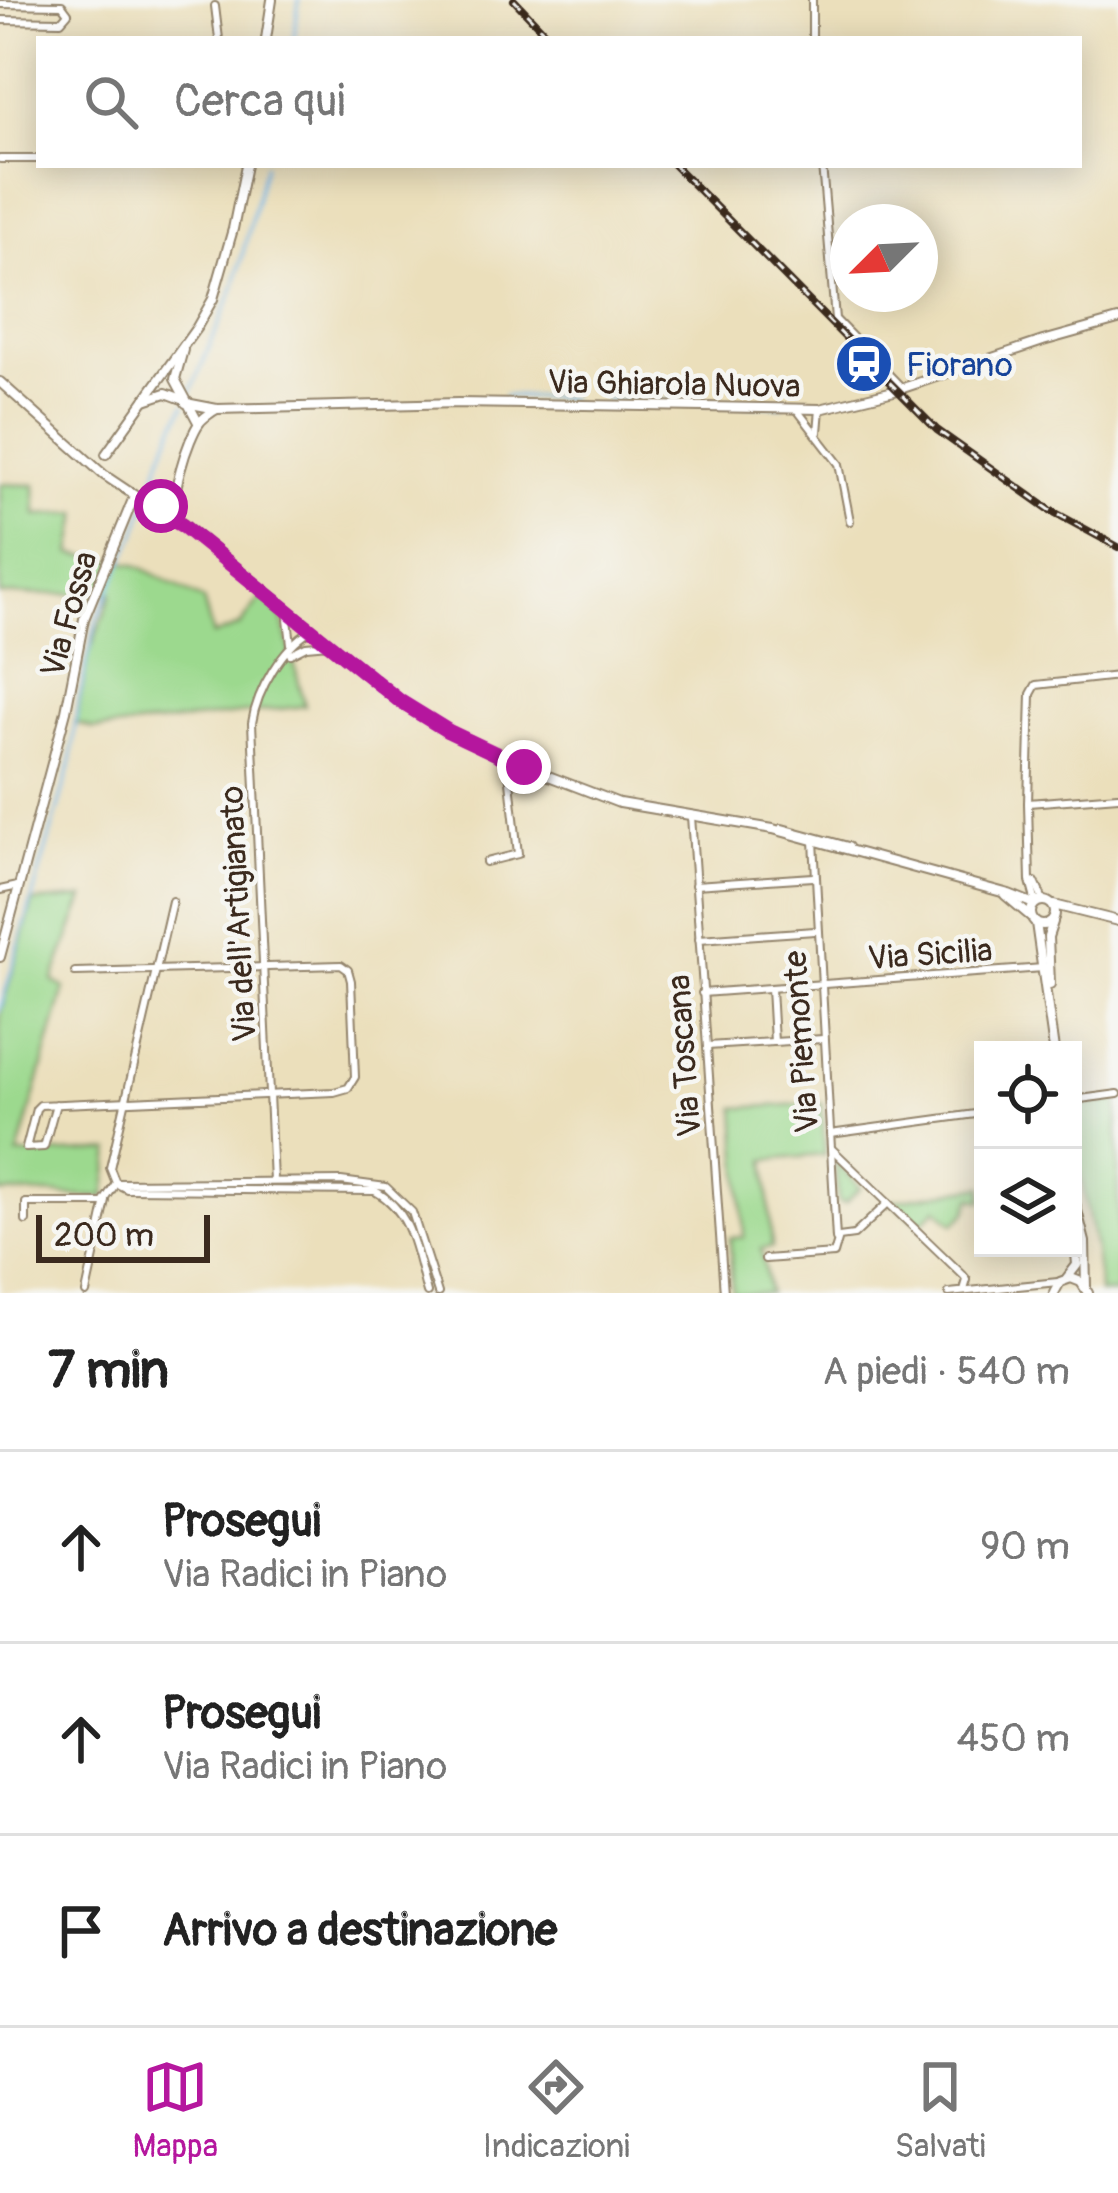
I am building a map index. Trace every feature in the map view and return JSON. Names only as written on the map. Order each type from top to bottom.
[{"type":"street","points":[[266,36],[272,0]]},
{"type":"street","points":[[812,0],[812,36]]},
{"type":"street","points":[[0,4],[62,5],[68,13],[62,20],[0,20]]},
{"type":"street","points":[[215,6],[219,36]]},
{"type":"street","points":[[0,159],[36,159]]},
{"type":"street","points":[[76,450],[95,459],[106,454],[208,309],[219,281],[244,168]]},
{"type":"street","points":[[822,168],[835,319],[902,388]]},
{"type":"street","name":"Via Ghiarola Nuova","points":[[186,402],[217,409],[461,404],[798,411],[902,388],[1042,340],[1118,320]]},
{"type":"street","points":[[186,343],[175,374],[198,425]]},
{"type":"street","points":[[0,382],[111,480],[183,526],[428,720],[512,762],[619,802],[799,832],[855,851]]},
{"type":"street","points":[[144,400],[161,393],[186,402]]},
{"type":"street","points":[[183,526],[172,511],[175,490],[198,425],[217,409]]},
{"type":"street","points":[[818,432],[820,409]]},
{"type":"street","points":[[798,411],[839,464],[850,521]]},
{"type":"street","points":[[106,454],[111,480]]},
{"type":"street","points":[[147,504],[165,504],[175,490]]},
{"type":"street","name":"Via Fossa","points":[[0,957],[66,711],[84,619],[147,504]]},
{"type":"street","points":[[286,610],[289,651],[329,644]]},
{"type":"street","points":[[306,646],[312,630]]},
{"type":"street","name":"Via dell'Artigianato","points":[[273,1181],[252,723],[263,687],[289,651],[312,630]]},
{"type":"street","points":[[1007,894],[1027,893],[1030,881],[1031,694],[1036,685],[1118,676]]},
{"type":"street","points":[[486,862],[518,854],[509,772],[512,762]]},
{"type":"street","points":[[1028,803],[1118,796]]},
{"type":"street","name":"Via Toscana","points":[[691,816],[724,1293]]},
{"type":"street","points":[[773,829],[1118,922]]},
{"type":"street","points":[[799,832],[814,841],[838,843]]},
{"type":"street","name":"Via Piemonte","points":[[814,841],[836,1239]]},
{"type":"street","points":[[1031,868],[1041,903],[1034,920],[1048,991]]},
{"type":"street","points":[[695,885],[813,877]]},
{"type":"street","points":[[1030,881],[1054,919]]},
{"type":"street","points":[[0,890],[18,886]]},
{"type":"street","points":[[1007,894],[1043,926],[1080,912]]},
{"type":"street","points":[[172,902],[110,1168],[116,1183],[127,1189],[376,1191],[398,1206],[406,1220],[427,1293]]},
{"type":"street","points":[[1053,1041],[1048,937],[1054,919]]},
{"type":"street","points":[[699,939],[817,931]]},
{"type":"street","points":[[56,1104],[44,1147],[26,1148],[36,1109],[56,1104],[334,1093],[354,1082],[351,981],[341,965],[75,972]]},
{"type":"street","name":"Via Sicilia","points":[[702,993],[1043,968]]},
{"type":"street","points":[[770,988],[774,1042]]},
{"type":"street","points":[[706,1046],[823,1039]]},
{"type":"street","points":[[1082,1099],[1118,1094]]},
{"type":"street","points":[[830,1134],[974,1114]]},
{"type":"street","points":[[832,1149],[963,1275],[967,1280],[964,1290]]},
{"type":"street","points":[[116,1183],[370,1181],[386,1186],[412,1212],[438,1293]]},
{"type":"street","points":[[26,1220],[26,1203],[103,1203],[116,1183]]},
{"type":"street","points":[[86,1293],[107,1197]]},
{"type":"street","points":[[765,1259],[834,1254],[836,1239],[854,1235],[888,1203]]},
{"type":"street","points":[[1082,1233],[1087,1290]]},
{"type":"street","points":[[1054,1293],[1077,1265],[1076,1257]]},
{"type":"street","points":[[949,1293],[1064,1280],[1078,1280],[1087,1290]]},
{"type":"green space","points":[[0,484],[35,485],[36,515],[79,513],[72,554],[135,564],[203,600],[213,636],[240,626],[262,597],[281,613],[305,706],[120,728],[93,729],[75,723],[89,654],[112,593],[0,595]]},
{"type":"green space","points":[[84,898],[53,981],[65,988],[18,1155],[111,1151],[105,1197],[0,1193],[0,1014],[33,902]]},
{"type":"green space","points":[[1118,1101],[1118,1293],[1099,1293],[1082,1180],[1082,1105]]},
{"type":"green space","points":[[822,1103],[825,1155],[766,1160],[772,1247],[761,1249],[769,1293],[732,1293],[730,1238],[744,1237],[736,1108]]},
{"type":"green space","points":[[835,1161],[860,1188],[845,1203],[838,1202]]},
{"type":"green space","points":[[974,1187],[967,1212],[954,1224],[937,1208],[921,1224],[891,1201]]},
{"type":"waterway","points":[[294,36],[299,0]]},
{"type":"waterway","points":[[189,396],[234,288],[264,168]]},
{"type":"waterway","points":[[504,396],[570,398]]},
{"type":"waterway","points":[[604,399],[783,405]]},
{"type":"waterway","points":[[0,1010],[71,763],[77,708],[97,618],[136,534],[167,442],[185,405]]},
{"type":"railway","points":[[514,0],[548,36]]},
{"type":"railway","points":[[677,168],[937,430],[1050,510],[1118,547]]},
{"type":"place","name":"Fiorano","points":[[864,364]]},
{"type":"route","points":[[161,506],[150,506],[183,526],[401,702],[448,731],[524,767]]}]
